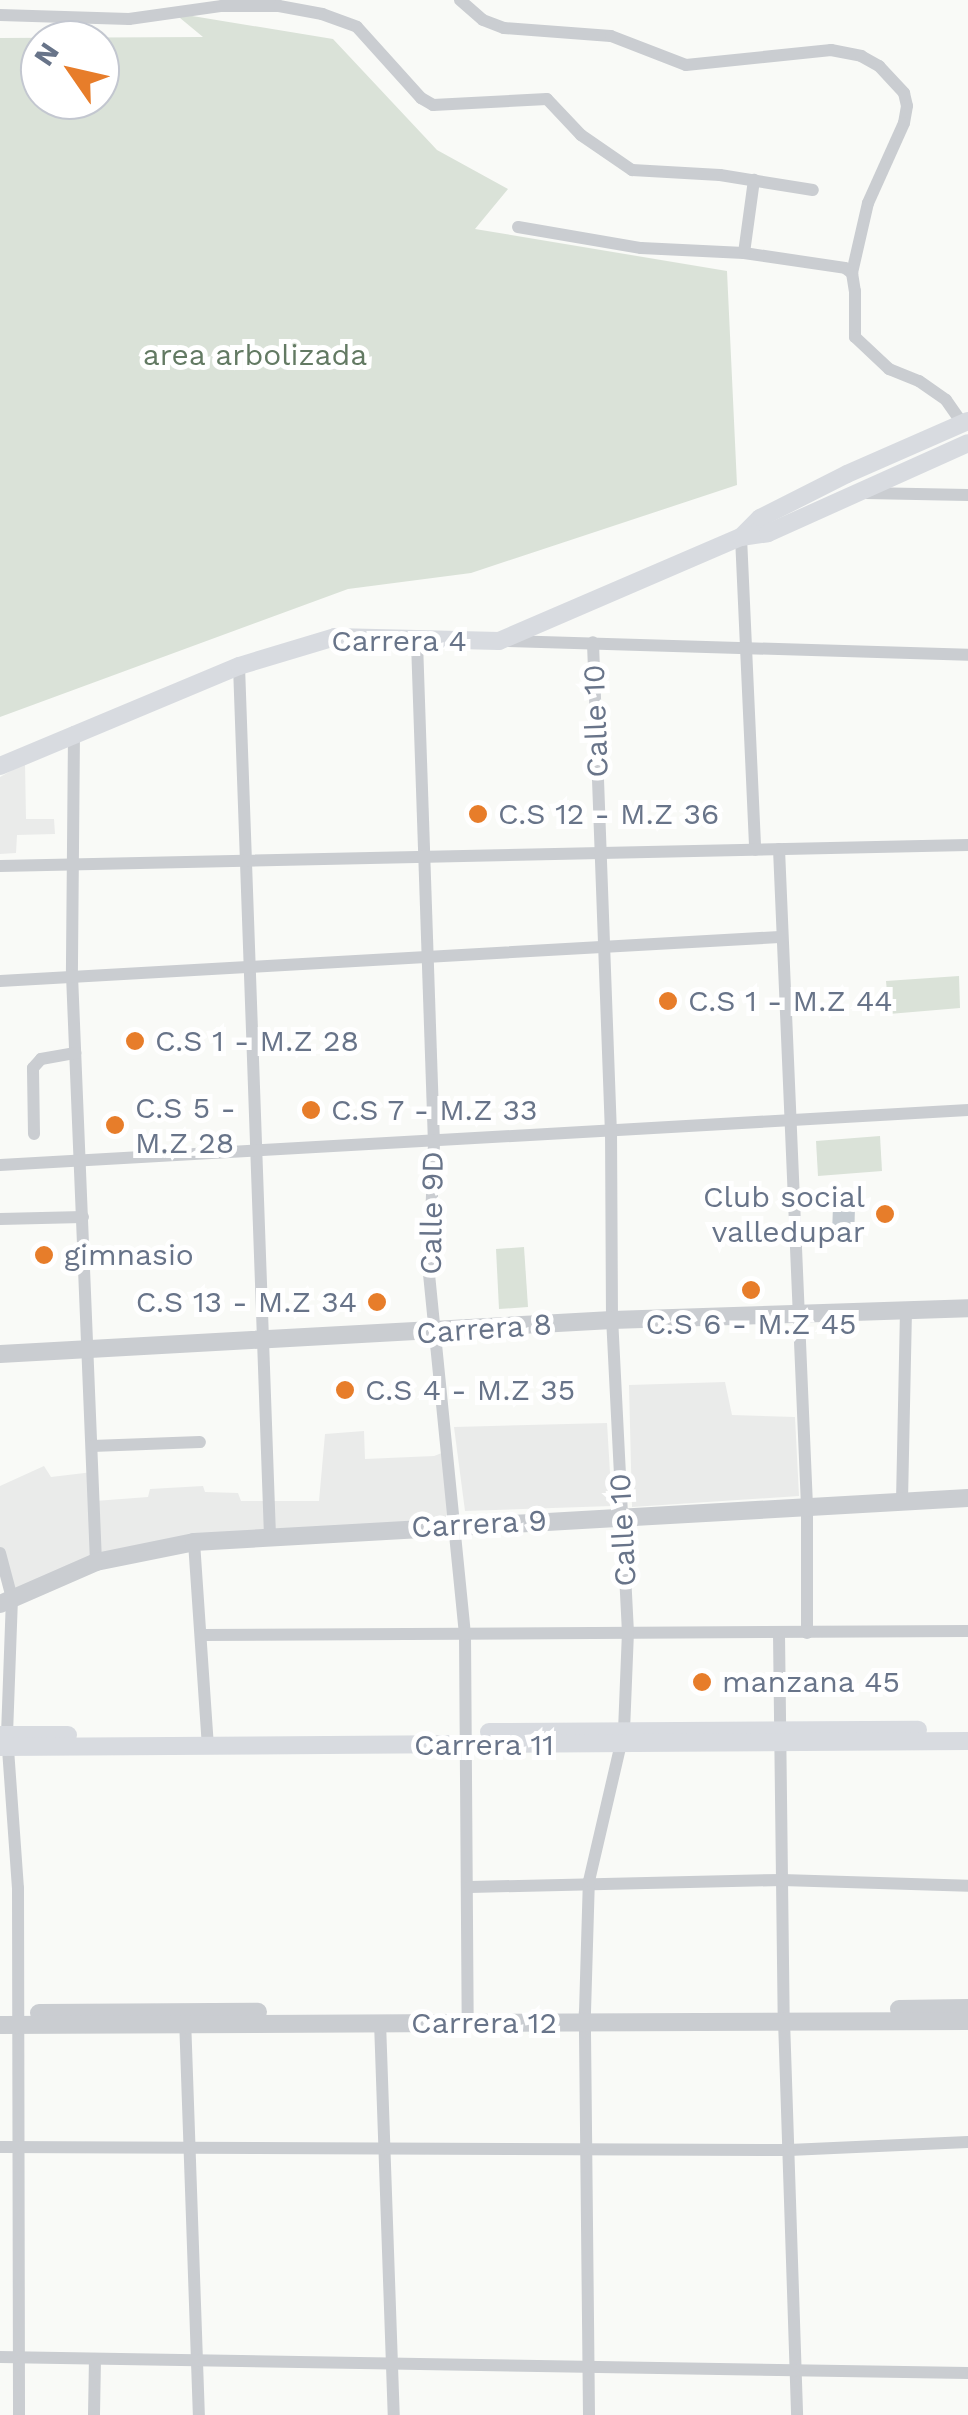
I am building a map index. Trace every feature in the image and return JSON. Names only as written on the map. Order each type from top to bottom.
[{"type":"main road","name":"Carrera 4","points":[[741,536],[768,533],[966,432]]},
{"type":"main road","name":"Carrera 4","points":[[0,766],[239,666],[335,637],[417,642],[499,640],[741,536],[778,509],[966,432]]},
{"type":"main road","name":"Carrera 11","points":[[779,1737],[968,1730]]},
{"type":"main road","name":"Carrera 11","points":[[4,1741],[779,1737],[968,1741]]},
{"type":"street","points":[[460,0],[483,20],[504,28],[611,36],[686,65],[830,50],[861,56],[879,66],[904,93],[907,106],[904,123],[868,203],[852,273],[855,337],[889,369],[919,381],[946,400],[966,432]]},
{"type":"street","points":[[0,15],[129,19],[260,6],[322,14],[357,27],[421,98],[433,105],[546,100],[580,136],[632,170],[754,180],[813,190]]},
{"type":"street","points":[[744,253],[754,180]]},
{"type":"street","points":[[518,227],[641,248],[744,253],[832,264],[852,273]]},
{"type":"street","points":[[853,492],[968,495]]},
{"type":"street","points":[[741,536],[755,850]]},
{"type":"street","points":[[499,640],[968,655]]},
{"type":"street","name":"Calle 9D","points":[[417,642],[434,1143],[429,1274],[464,1635],[470,1887],[468,2018]]},
{"type":"street","name":"Calle 10","points":[[589,2415],[585,2149],[588,1881],[622,1738],[628,1632],[612,1320],[611,1134],[593,642]]},
{"type":"street","points":[[239,666],[253,1153],[270,1537]]},
{"type":"street","points":[[74,732],[72,975],[96,1562]]},
{"type":"street","points":[[0,866],[968,845]]},
{"type":"street","points":[[779,849],[787,1121],[807,1507],[807,1633]]},
{"type":"street","points":[[0,981],[780,937]]},
{"type":"street","points":[[34,1134],[33,1068],[41,1059],[76,1053]]},
{"type":"street","points":[[0,1165],[611,1134],[968,1110]]},
{"type":"street","points":[[0,1220],[83,1216]]},
{"type":"street","name":"Carrera 8","points":[[0,1354],[434,1333],[612,1320],[968,1308]]},
{"type":"street","points":[[902,1502],[906,1310]]},
{"type":"street","points":[[92,1446],[200,1442]]},
{"type":"street","name":"Carrera 9","points":[[6,1601],[96,1562],[194,1542],[455,1524],[968,1498]]},
{"type":"street","points":[[194,1542],[208,1740]]},
{"type":"street","points":[[0,1553],[6,1601],[4,1741],[18,1888],[9,2019],[20,2147],[19,2415]]},
{"type":"street","points":[[202,1636],[968,1630]]},
{"type":"street","points":[[779,1634],[784,2015],[797,2415]]},
{"type":"street","points":[[470,1887],[588,1881],[782,1880],[968,1886]]},
{"type":"street","points":[[0,1888],[18,1888]]},
{"type":"street","name":"Carrera 12","points":[[9,2019],[585,2018],[968,2008]]},
{"type":"street","name":"Carrera 12","points":[[784,2015],[968,2021]]},
{"type":"street","name":"Carrera 12","points":[[185,2019],[380,2022],[468,2018]]},
{"type":"street","points":[[185,2019],[199,2415]]},
{"type":"street","points":[[380,2022],[394,2415]]},
{"type":"street","points":[[0,2147],[790,2150],[968,2142]]},
{"type":"street","points":[[0,2358],[968,2373]]},
{"type":"street","points":[[94,2415],[95,2360]]},
{"type":"shaded area","points":[[25,763],[26,819],[54,819],[55,834],[17,835],[16,853],[0,854],[0,777]]},
{"type":"shaded area","points":[[833,1206],[855,1206],[854,1244],[838,1244],[832,1234]]},
{"type":"shaded area","points":[[725,1382],[732,1415],[795,1417],[799,1496],[632,1507],[629,1385]]},
{"type":"shaded area","points":[[607,1423],[612,1506],[465,1511],[454,1427]]},
{"type":"shaded area","points":[[364,1431],[365,1459],[434,1456],[447,1451],[455,1524],[194,1536],[12,1598],[0,1553],[0,1486],[44,1466],[51,1477],[93,1472],[95,1501],[148,1497],[150,1489],[203,1486],[205,1492],[238,1493],[241,1501],[319,1501],[325,1434]]},
{"type":"green space","name":"area arbolizada","points":[[174,13],[333,39],[437,150],[508,189],[475,229],[727,271],[737,485],[471,573],[348,589],[0,717],[0,38],[20,38],[20,120],[120,120],[120,37],[203,37]]},
{"type":"green space","points":[[959,976],[960,1008],[889,1014],[886,981]]},
{"type":"green space","points":[[880,1136],[882,1171],[818,1176],[816,1141]]},
{"type":"green space","points":[[524,1247],[528,1307],[499,1309],[496,1249]]},
{"type":"place","name":"C.S 12 - M.Z 36","points":[[478,814]]},
{"type":"place","name":"C.S 1 - M.Z 44","points":[[668,1001]]},
{"type":"place","name":"C.S 1 - M.Z 28","points":[[135,1041]]},
{"type":"place","name":"C.S 7 - M.Z 33","points":[[311,1110]]},
{"type":"place","name":"C.S 5 - M.Z 28","points":[[115,1125]]},
{"type":"place","name":"Club social valledupar","points":[[885,1214]]},
{"type":"place","name":"gimnasio","points":[[44,1255]]},
{"type":"place","name":"C.S 6 - M.Z 45","points":[[751,1290]]},
{"type":"place","name":"C.S 13 - M.Z 34","points":[[377,1302]]},
{"type":"place","name":"C.S 4 - M.Z 35","points":[[345,1390]]},
{"type":"place","name":"manzana 45","points":[[702,1682]]}]
